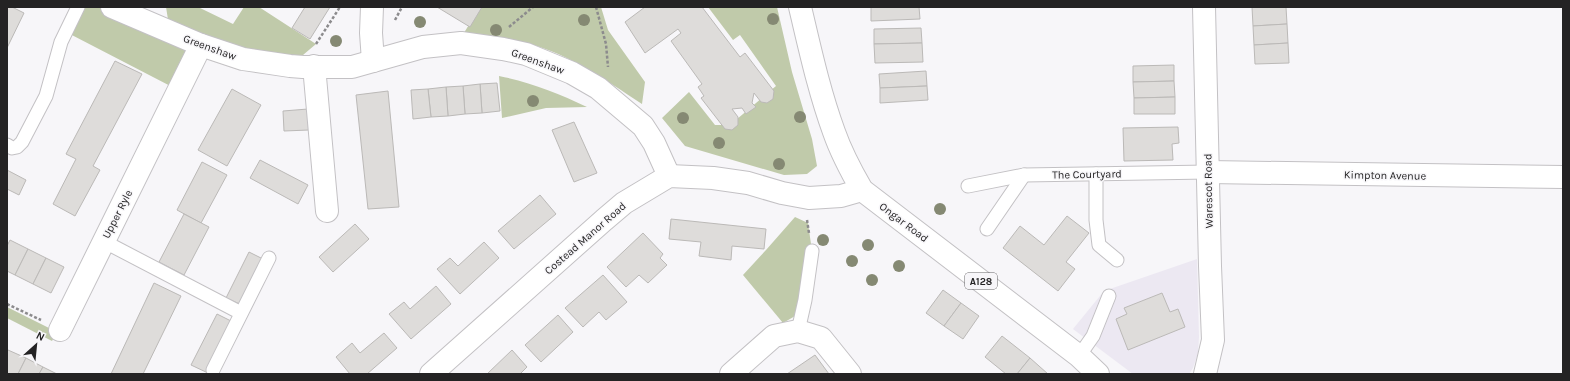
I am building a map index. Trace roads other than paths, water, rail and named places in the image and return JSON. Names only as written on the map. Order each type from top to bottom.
[{"type":"street","points":[[372,7],[371,32],[373,61]]},
{"type":"street","name":"Ongar Road","points":[[800,7],[821,92],[834,133],[849,168],[862,190],[1079,356],[1098,374]]},
{"type":"street","name":"Warescot Road","points":[[1204,7],[1213,340],[1205,374]]},
{"type":"street","name":"Greenshaw","points":[[124,9],[201,45],[243,59],[290,66],[352,67],[423,47],[461,43],[526,54],[572,73],[598,88],[631,117],[644,126],[654,143],[669,176]]},
{"type":"street","name":"Upper Ryle","points":[[60,330],[201,45]]},
{"type":"street","points":[[314,66],[327,211]]},
{"type":"street","name":"Kimpton Avenue","points":[[1208,172],[1563,177]]},
{"type":"street","points":[[669,176],[713,178],[748,183],[805,198],[830,198],[862,190]]},
{"type":"street","name":"Costead Manor Road","points":[[431,374],[614,211],[669,176]]},
{"type":"street","points":[[731,374],[774,336],[798,331],[821,338],[850,374]]},
{"type":"lane","points":[[7,145],[12,148],[18,146],[22,142],[46,96],[61,42],[78,7]]},
{"type":"lane","name":"The Courtyard","points":[[968,186],[1024,175],[1208,172]]},
{"type":"lane","points":[[1096,174],[1096,220],[1099,245],[1117,260]]},
{"type":"lane","points":[[987,229],[1024,175]]},
{"type":"lane","points":[[103,241],[241,313]]},
{"type":"lane","points":[[798,331],[807,289],[812,251]]},
{"type":"lane","points":[[213,370],[269,258]]},
{"type":"lane","points":[[1079,356],[1093,336],[1109,296]]}]
